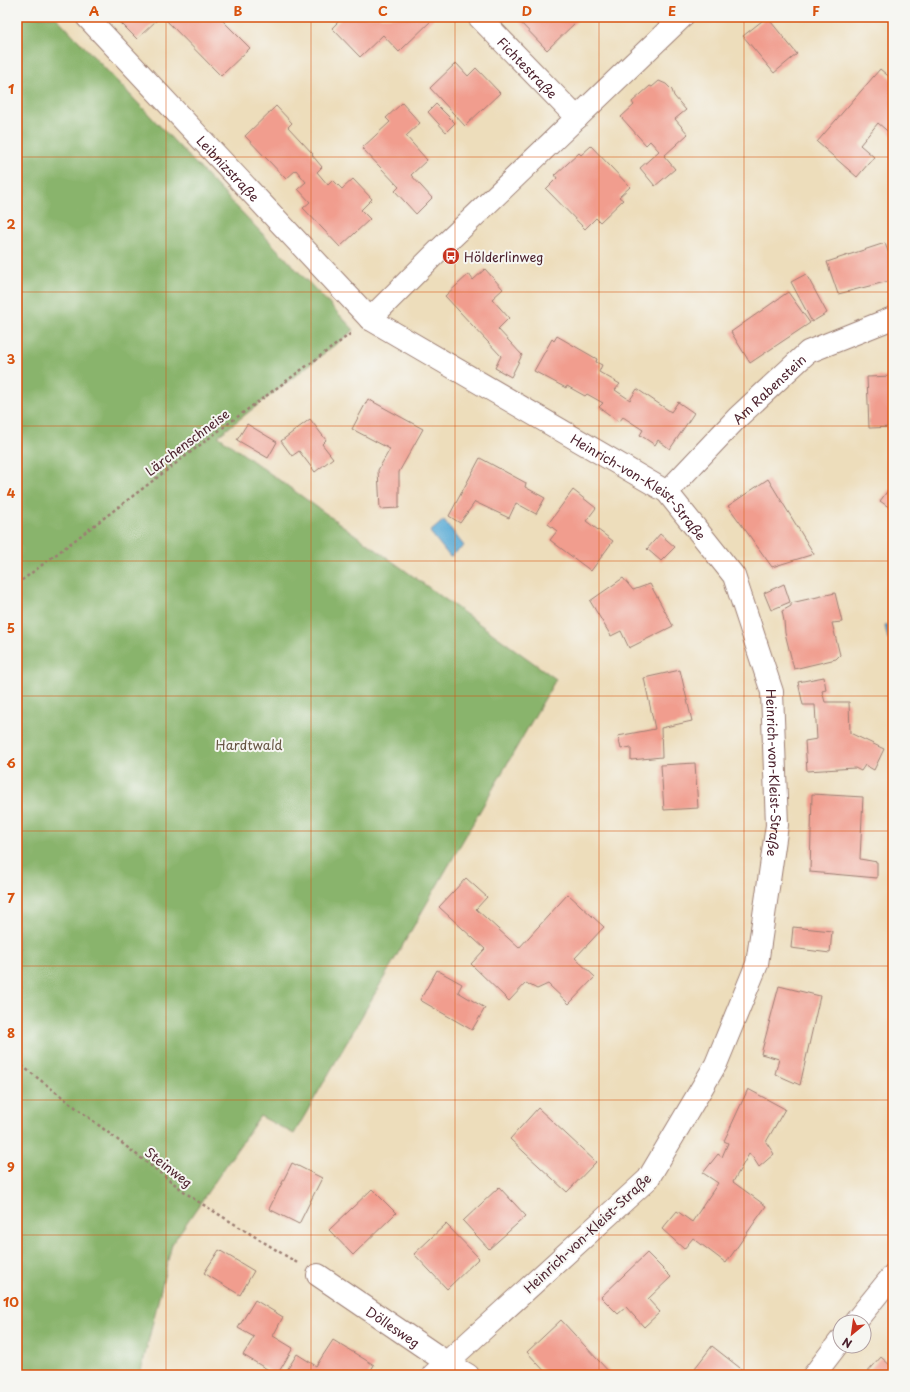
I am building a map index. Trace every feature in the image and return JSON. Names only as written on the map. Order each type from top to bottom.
[{"type":"street","name":"Leibnizstraße","points":[[87,17],[370,319]]},
{"type":"street","name":"Fichtestraße","points":[[479,17],[577,118]]},
{"type":"street","points":[[370,319],[438,251],[682,17]]},
{"type":"street","name":"Am Rabenstein","points":[[666,492],[738,417],[808,352],[893,318]]},
{"type":"street","name":"Heinrich-von-Kleist-Straße","points":[[370,319],[666,492],[734,576],[772,692],[777,825],[757,964],[716,1064],[648,1179],[440,1369]]},
{"type":"street","name":"Döllesweg","points":[[318,1275],[440,1369],[468,1375]]},
{"type":"street","points":[[861,1314],[893,1275]]},
{"type":"street","points":[[814,1375],[832,1351]]},
{"type":"path","name":"Lärchenschneise","points":[[17,584],[225,426],[370,319]]},
{"type":"path","name":"Steinweg","points":[[17,1062],[194,1199],[318,1275]]},
{"type":"green space","name":"Hardtwald","points":[[17,17],[56,17],[354,330],[218,436],[556,679],[294,1134],[260,1116],[172,1244],[140,1375],[17,1375]]},
{"type":"water","points":[[444,520],[464,546],[450,557],[430,532]]},
{"type":"water","points":[[893,624],[893,638],[888,639],[885,626]]},
{"type":"building","points":[[115,17],[160,17],[137,39]]},
{"type":"building","points":[[163,17],[219,17],[250,48],[221,76]]},
{"type":"building","points":[[343,17],[435,17],[399,52],[383,35],[360,57],[332,28]]},
{"type":"building","points":[[520,17],[573,17],[577,21],[547,50],[517,19]]},
{"type":"building","points":[[767,17],[797,54],[774,73],[743,36]]},
{"type":"building","points":[[456,63],[468,76],[476,68],[500,93],[465,126],[430,88]]},
{"type":"building","points":[[880,69],[893,80],[893,136],[878,123],[860,145],[874,157],[857,177],[817,142]]},
{"type":"building","points":[[659,81],[666,84],[672,90],[674,96],[686,110],[675,119],[688,134],[664,156],[675,169],[655,186],[640,168],[659,151],[650,141],[646,145],[621,117],[634,105],[632,102],[650,86],[652,87]]},
{"type":"building","points":[[402,103],[420,123],[406,136],[427,160],[411,175],[432,198],[416,214],[395,191],[399,187],[362,148],[390,122],[386,118]]},
{"type":"building","points":[[436,104],[455,123],[446,132],[428,112]]},
{"type":"building","points":[[276,106],[292,123],[288,127],[313,154],[312,155],[322,167],[317,172],[328,185],[333,180],[342,189],[353,179],[372,199],[361,210],[370,219],[340,247],[303,208],[310,202],[298,189],[306,182],[296,170],[286,179],[245,136]]},
{"type":"building","points":[[591,146],[630,187],[619,197],[623,200],[600,222],[596,218],[585,229],[546,189],[557,178],[555,175],[579,153],[581,155]]},
{"type":"building","points":[[885,243],[893,266],[893,280],[838,294],[827,262]]},
{"type":"building","points":[[485,269],[503,289],[492,299],[509,318],[498,329],[522,355],[511,377],[495,368],[501,356],[445,296],[469,274],[473,280]]},
{"type":"building","points":[[806,274],[827,313],[812,322],[791,282]]},
{"type":"building","points":[[788,292],[810,323],[750,363],[731,332]]},
{"type":"building","points":[[557,336],[597,359],[596,362],[602,365],[599,372],[620,384],[615,390],[630,400],[637,389],[671,412],[678,402],[694,413],[670,449],[658,440],[655,445],[640,435],[643,430],[623,417],[619,422],[599,407],[603,403],[587,394],[585,396],[567,386],[566,388],[534,371],[552,339],[554,341]]},
{"type":"building","points":[[893,376],[893,427],[869,428],[867,377]]},
{"type":"building","points":[[368,399],[423,429],[399,472],[399,508],[380,509],[378,470],[390,449],[352,429]]},
{"type":"building","points":[[310,419],[326,440],[322,444],[333,458],[315,472],[299,451],[292,456],[281,441]]},
{"type":"building","points":[[247,424],[277,442],[268,458],[237,440]]},
{"type":"building","points":[[480,458],[526,483],[525,487],[545,498],[536,514],[516,503],[509,518],[475,502],[460,523],[449,516]]},
{"type":"building","points":[[768,479],[814,554],[772,567],[728,506]]},
{"type":"building","points":[[889,489],[893,492],[893,510],[880,501]]},
{"type":"building","points":[[573,490],[596,508],[586,521],[613,541],[591,571],[550,540],[557,531],[548,524]]},
{"type":"building","points":[[660,534],[675,547],[661,561],[647,549]]},
{"type":"building","points":[[623,578],[633,590],[650,584],[673,626],[629,648],[621,631],[611,636],[590,601]]},
{"type":"building","points":[[784,584],[790,602],[771,610],[764,593]]},
{"type":"building","points":[[835,593],[842,622],[832,623],[840,655],[836,659],[794,669],[785,633],[782,611],[791,606],[791,603]]},
{"type":"building","points":[[680,670],[692,721],[661,728],[662,757],[631,760],[631,747],[621,749],[618,736],[655,729],[644,678]]},
{"type":"building","points":[[824,677],[826,690],[822,691],[825,702],[849,702],[850,733],[884,749],[874,770],[865,765],[861,771],[855,768],[807,771],[805,741],[817,739],[815,705],[803,705],[798,682]]},
{"type":"building","points":[[695,763],[698,808],[664,810],[661,765]]},
{"type":"building","points":[[812,794],[863,797],[860,859],[877,862],[877,878],[810,872]]},
{"type":"building","points":[[466,878],[487,897],[476,909],[519,948],[568,894],[604,927],[575,958],[595,977],[569,1004],[548,984],[537,989],[526,983],[509,1001],[471,964],[485,949],[439,907]]},
{"type":"building","points":[[793,927],[832,931],[830,953],[791,948]]},
{"type":"building","points":[[437,970],[462,984],[458,992],[485,1008],[472,1030],[420,1000]]},
{"type":"building","points":[[779,986],[820,996],[800,1085],[775,1074],[779,1059],[761,1054]]},
{"type":"building","points":[[748,1089],[785,1109],[766,1142],[774,1154],[759,1167],[749,1154],[733,1182],[766,1206],[726,1263],[693,1238],[684,1249],[662,1229],[677,1211],[692,1222],[718,1183],[703,1173],[718,1154],[722,1157],[728,1143],[724,1141]]},
{"type":"building","points":[[538,1108],[596,1162],[567,1192],[510,1139]]},
{"type":"building","points":[[292,1163],[322,1178],[299,1224],[269,1209]]},
{"type":"building","points":[[499,1187],[526,1216],[489,1249],[463,1221]]},
{"type":"building","points":[[372,1189],[396,1213],[353,1255],[329,1230]]},
{"type":"building","points":[[446,1224],[479,1258],[447,1289],[414,1254]]},
{"type":"building","points":[[219,1250],[254,1271],[240,1295],[204,1273]]},
{"type":"building","points":[[647,1253],[671,1277],[648,1299],[660,1312],[644,1327],[626,1307],[618,1314],[601,1297]]},
{"type":"building","points":[[255,1300],[283,1317],[273,1336],[293,1348],[277,1375],[243,1355],[254,1337],[238,1328]]},
{"type":"building","points":[[561,1320],[611,1374],[610,1375],[548,1375],[527,1352]]},
{"type":"building","points":[[893,1338],[893,1347],[889,1343]]},
{"type":"building","points":[[333,1340],[374,1365],[368,1375],[284,1375],[297,1354],[316,1366]]},
{"type":"building","points":[[712,1346],[749,1375],[704,1375],[695,1368]]},
{"type":"building","points":[[881,1357],[893,1368],[893,1375],[865,1375]]},
{"type":"place","name":"Hölderlinweg","points":[[451,256]]}]
